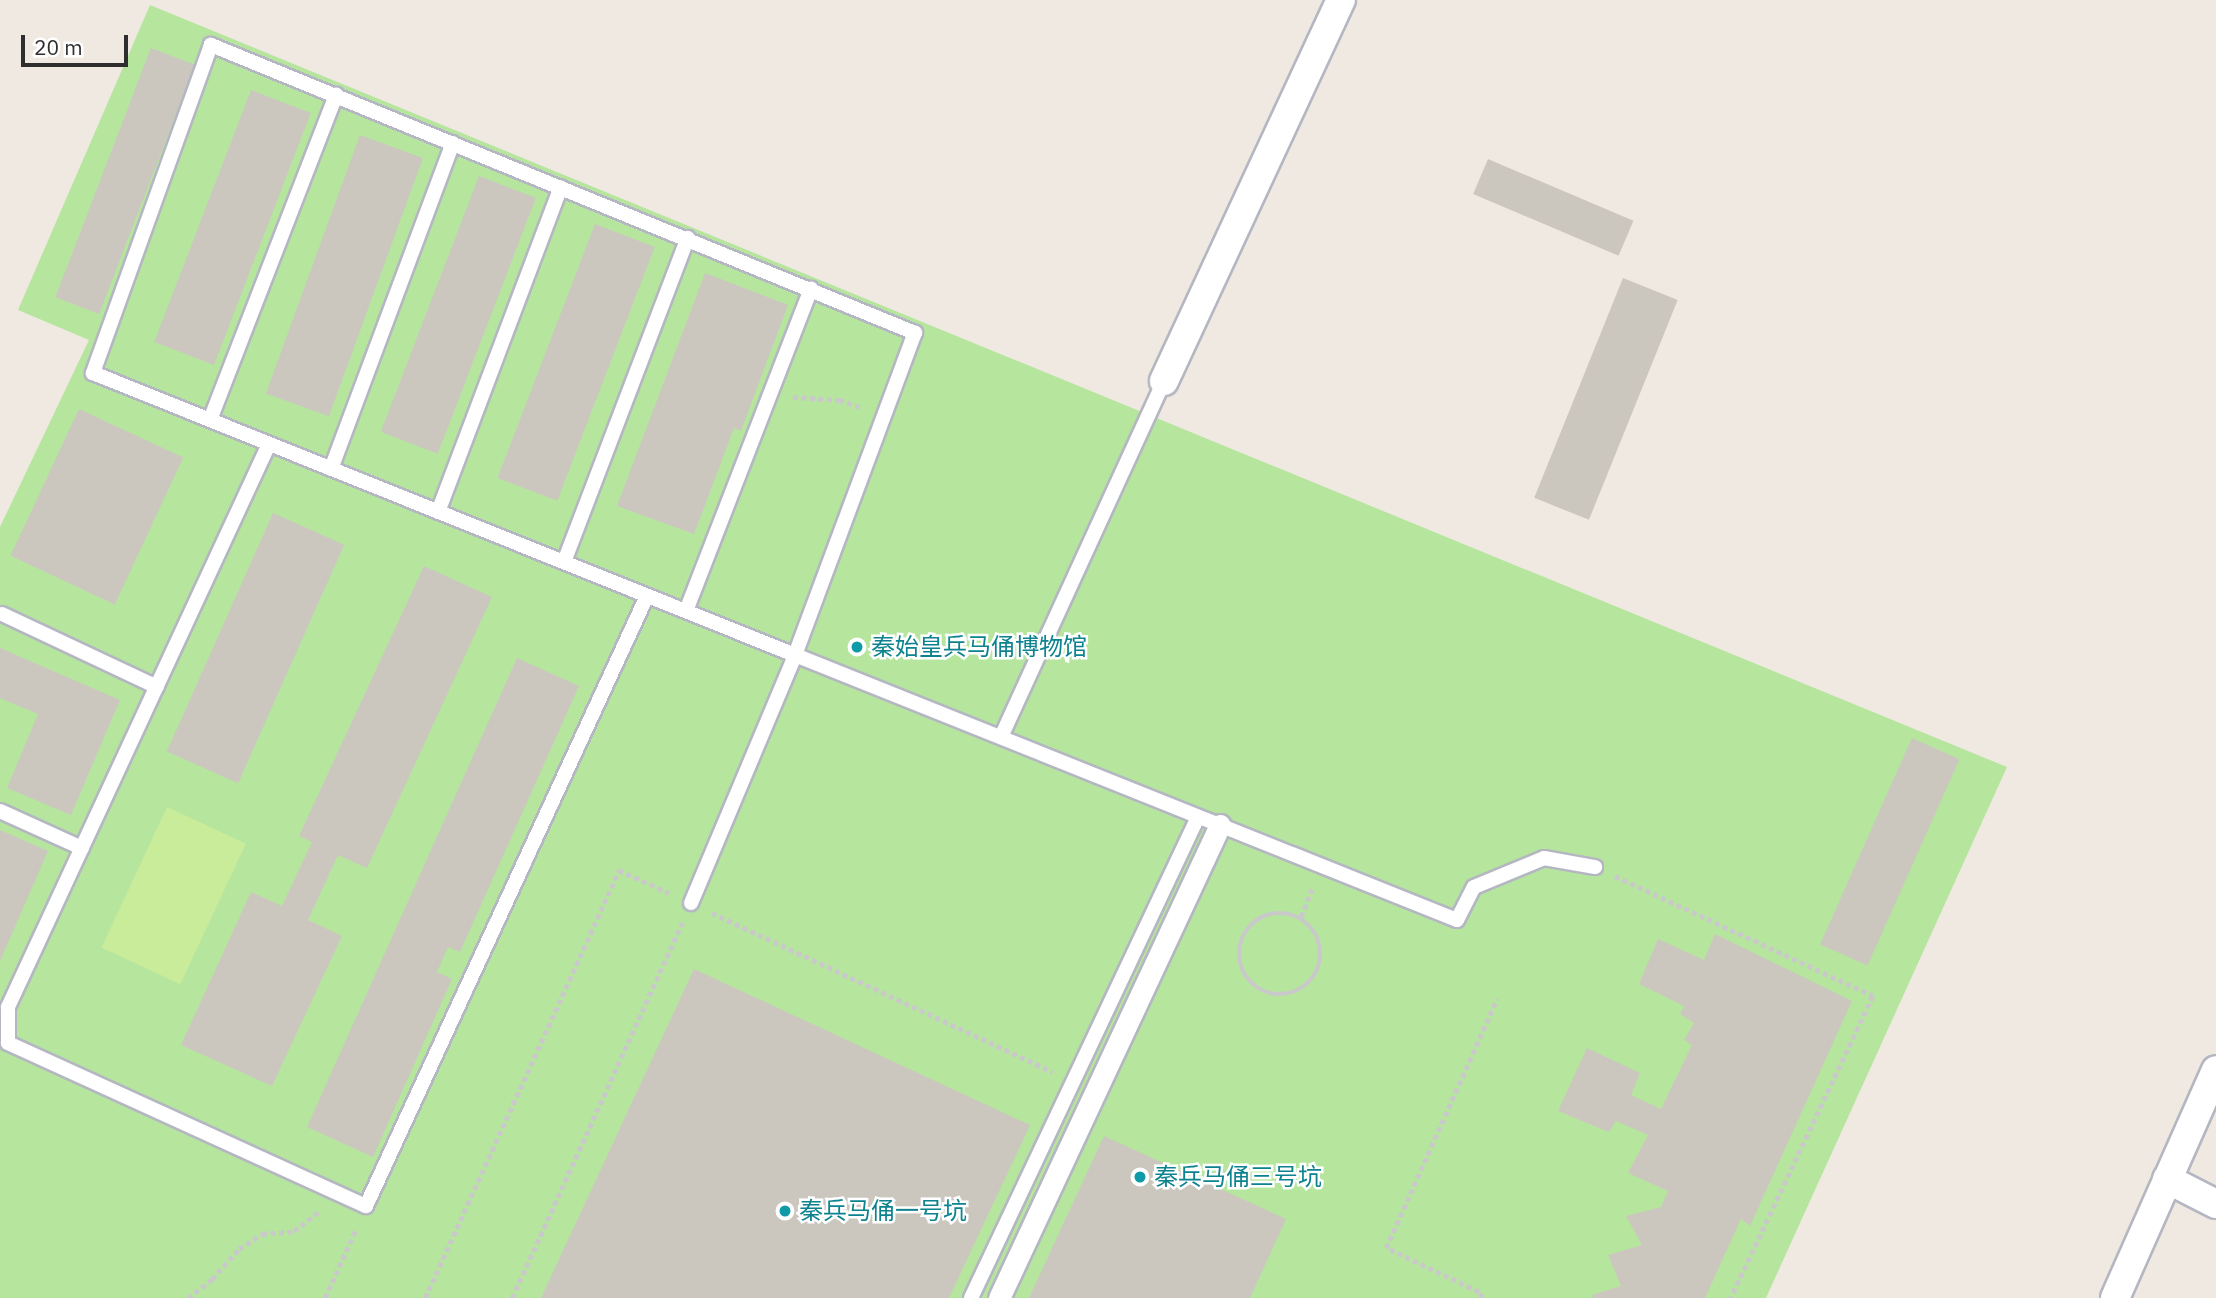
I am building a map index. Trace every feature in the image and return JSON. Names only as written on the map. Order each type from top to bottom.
[{"type":"street","points":[[1164,381],[1340,0]]},
{"type":"street","points":[[999,1298],[1220,825]]},
{"type":"street","points":[[2115,1298],[2216,1070]]},
{"type":"street","points":[[2168,1179],[2216,1204]]},
{"type":"lane","points":[[691,903],[795,655],[915,333],[811,288],[211,45],[93,373],[647,596],[687,611],[795,655],[1001,737],[1198,817],[1457,920],[1474,887],[1544,858],[1595,867]]},
{"type":"lane","points":[[210,420],[336,95]]},
{"type":"lane","points":[[331,469],[453,143]]},
{"type":"lane","points":[[438,512],[561,187]]},
{"type":"lane","points":[[564,562],[688,238]]},
{"type":"lane","points":[[687,611],[811,288]]},
{"type":"lane","points":[[1001,737],[1164,381]]},
{"type":"lane","points":[[269,444],[82,848],[4,1005],[8,1043],[366,1206],[647,596]]},
{"type":"lane","points":[[2,614],[157,687]]},
{"type":"lane","points":[[0,811],[82,848]]},
{"type":"lane","points":[[971,1298],[1198,817]]},
{"type":"path","points":[[770,396],[839,400],[885,415]]},
{"type":"path","points":[[1595,867],[1873,996],[1731,1298]]},
{"type":"path","points":[[425,1298],[619,870],[1073,1081]]},
{"type":"path","points":[[512,1298],[691,903]]},
{"type":"path","points":[[1274,912],[1301,917],[1312,926],[1321,951],[1314,978],[1292,994],[1265,993],[1244,976],[1239,963],[1242,936],[1250,924],[1274,912]]},
{"type":"path","points":[[1482,1298],[1479,1292],[1386,1248],[1497,999]]},
{"type":"path","points":[[188,1298],[250,1241],[262,1234],[294,1231],[341,1194]]},
{"type":"path","points":[[325,1298],[366,1206]]},
{"type":"green space","name":"秦始皇兵马俑博物馆","points":[[150,5],[2007,767],[1766,1298],[0,1298],[0,527],[89,340],[18,310]]},
{"type":"green space","points":[[167,807],[246,844],[180,984],[101,947]]},
{"type":"building","points":[[151,48],[195,65],[99,314],[55,297]]},
{"type":"building","points":[[251,90],[311,113],[214,365],[154,342]]},
{"type":"building","points":[[360,135],[423,158],[329,416],[266,393]]},
{"type":"building","points":[[1488,159],[1633,221],[1619,256],[1473,194]]},
{"type":"building","points":[[479,176],[536,198],[438,454],[381,432]]},
{"type":"building","points":[[595,224],[655,247],[557,501],[498,478]]},
{"type":"building","points":[[705,273],[788,305],[741,431],[734,428],[694,534],[617,506]]},
{"type":"building","points":[[1623,278],[1678,300],[1589,520],[1534,498]]},
{"type":"building","points":[[79,409],[183,458],[115,604],[11,556]]},
{"type":"building","points":[[273,513],[344,545],[238,783],[167,751]]},
{"type":"building","points":[[424,566],[492,597],[367,868],[338,855],[308,920],[342,936],[272,1086],[181,1045],[251,892],[282,906],[312,842],[299,836]]},
{"type":"building","points":[[0,648],[120,700],[71,815],[7,788],[38,714],[0,698]]},
{"type":"building","points":[[517,658],[579,686],[460,952],[448,947],[437,972],[452,979],[373,1157],[307,1127]]},
{"type":"building","points":[[1912,738],[1960,759],[1868,966],[1820,944]]},
{"type":"building","points":[[0,830],[48,851],[0,961]]},
{"type":"building","points":[[1715,934],[1852,1001],[1750,1226],[1741,1219],[1705,1298],[1593,1298],[1592,1295],[1621,1286],[1608,1255],[1642,1245],[1626,1216],[1661,1207],[1668,1191],[1628,1173],[1648,1135],[1616,1121],[1609,1132],[1558,1111],[1587,1048],[1640,1073],[1631,1095],[1661,1109],[1692,1045],[1684,1040],[1694,1023],[1680,1014],[1684,1006],[1639,984],[1658,939],[1704,960]]},
{"type":"building","name":"秦兵马俑一号坑","points":[[694,969],[1030,1125],[949,1298],[541,1298]]},
{"type":"building","name":"秦兵马俑三号坑","points":[[1104,1136],[1286,1219],[1250,1298],[1029,1298]]},
{"type":"place","name":"秦始皇兵马俑博物馆","points":[[857,647]]},
{"type":"place","name":"秦兵马俑三号坑","points":[[1140,1177]]},
{"type":"place","name":"秦兵马俑一号坑","points":[[785,1211]]}]
